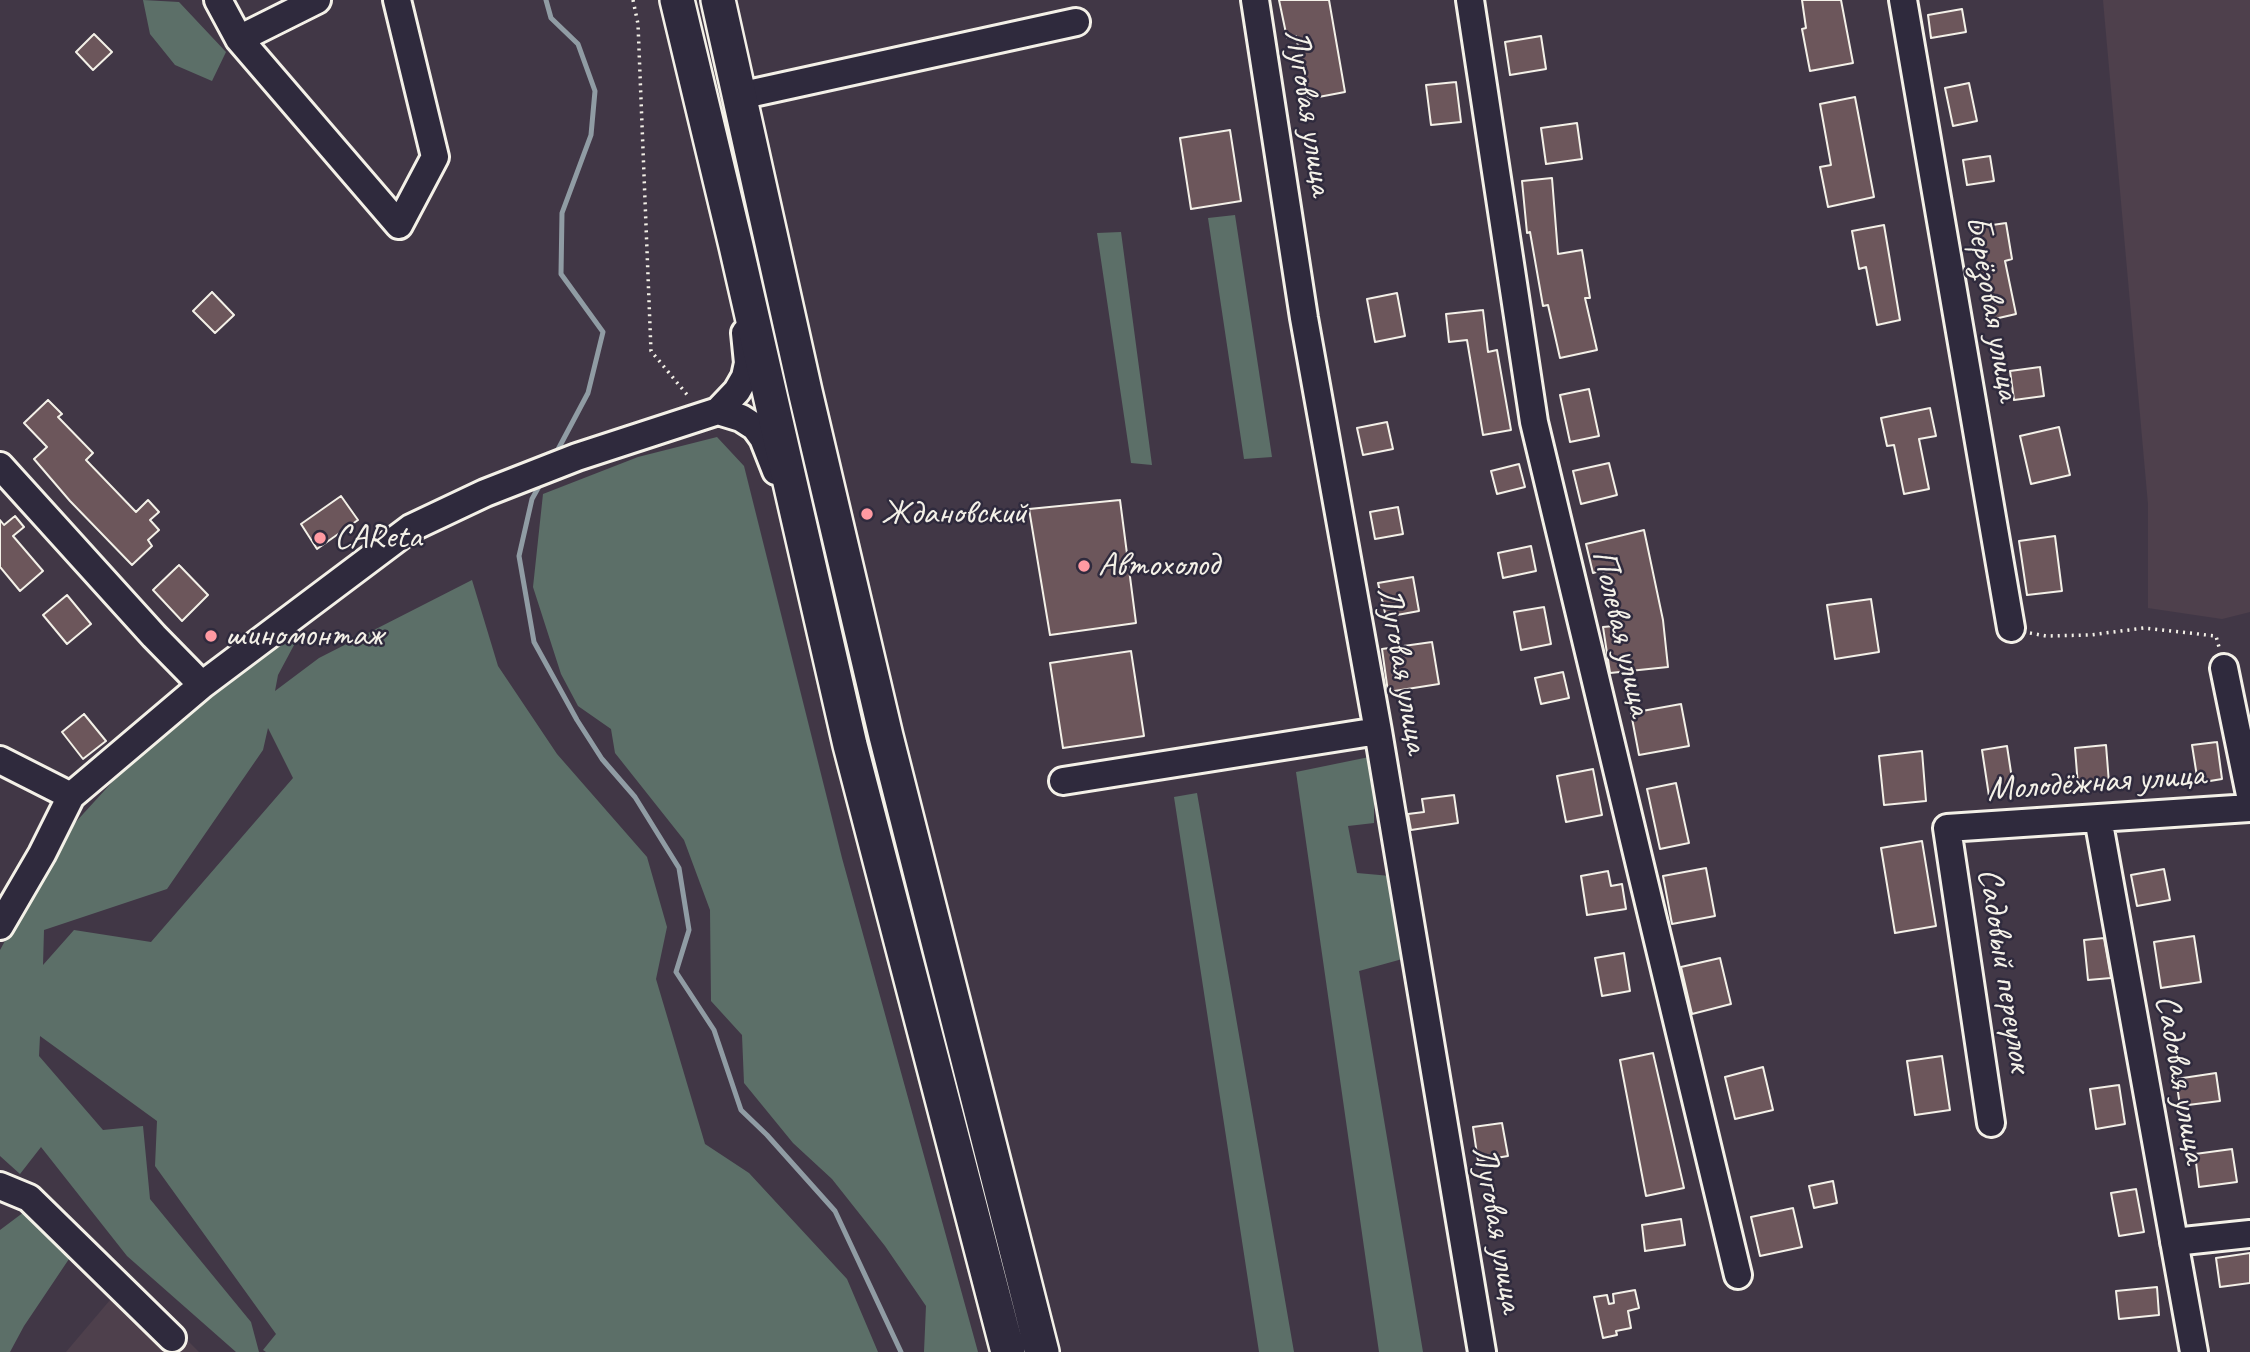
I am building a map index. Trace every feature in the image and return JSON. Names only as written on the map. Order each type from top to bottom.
[{"type":"main road","points":[[677,0],[850,745],[1007,1352]]},
{"type":"main road","points":[[718,0],[886,736],[1042,1352]]},
{"type":"street","points":[[218,0],[239,39],[399,225],[435,157],[397,0]]},
{"type":"street","points":[[239,39],[317,0]]},
{"type":"street","name":"Луговая улица","points":[[1255,0],[1304,318],[1378,732],[1482,1352]]},
{"type":"street","name":"Полевая улица","points":[[1470,0],[1534,422],[1738,1275]]},
{"type":"street","name":"Берёзовая улица","points":[[1903,0],[2011,628]]},
{"type":"street","points":[[739,96],[1076,22]]},
{"type":"street","points":[[0,926],[42,855],[71,796],[202,685],[411,528],[485,493],[577,457],[711,414],[737,391],[745,377],[748,363],[736,246]]},
{"type":"street","points":[[711,414],[741,418],[755,427],[763,438],[802,538]]},
{"type":"street","points":[[0,466],[202,685]]},
{"type":"street","points":[[2224,668],[2250,795]]},
{"type":"street","points":[[1063,781],[1378,732]]},
{"type":"street","points":[[0,760],[71,796]]},
{"type":"street","name":"Молодёжная улица","points":[[1947,828],[2250,808]]},
{"type":"street","name":"Садовая улица","points":[[2098,817],[2194,1352]]},
{"type":"street","name":"Садовый переулок","points":[[1947,828],[1991,1123]]},
{"type":"street","points":[[0,1186],[29,1198],[172,1338]]},
{"type":"street","points":[[2174,1242],[2250,1234]]},
{"type":"path","points":[[633,0],[638,24],[651,351],[711,414]]},
{"type":"path","points":[[2011,628],[2046,636],[2090,635],[2144,628],[2217,636],[2224,668]]},
{"type":"shaded area","points":[[2103,0],[2250,0],[2250,612],[2222,619],[2148,608],[2148,504]]},
{"type":"shaded area","points":[[127,1280],[199,1352],[66,1352]]},
{"type":"green space","points":[[143,0],[179,2],[226,52],[212,81],[175,65],[150,34]]},
{"type":"green space","points":[[1235,215],[1272,457],[1244,459],[1208,218]]},
{"type":"green space","points":[[1121,232],[1152,465],[1131,463],[1097,233]]},
{"type":"green space","points":[[717,437],[744,466],[842,858],[978,1352],[924,1352],[926,1306],[885,1246],[832,1179],[793,1143],[744,1083],[742,1035],[711,1001],[710,910],[684,840],[615,753],[611,729],[578,706],[561,674],[533,587],[543,494],[638,457]]},
{"type":"green space","points":[[472,580],[498,666],[557,754],[647,857],[667,927],[656,979],[705,1144],[749,1173],[847,1279],[878,1352],[266,1352],[263,1350],[276,1334],[155,1166],[157,1121],[40,1036],[39,1056],[103,1130],[143,1126],[150,1199],[251,1322],[259,1352],[236,1352],[127,1256],[41,1147],[20,1174],[0,1156],[0,950],[63,836],[135,757],[236,671],[301,632],[278,675],[275,691],[319,658]],"holes":[[[268,728],[293,778],[151,942],[74,930],[43,965],[44,930],[167,889],[263,750]]]},
{"type":"green space","points":[[1374,756],[1374,823],[1348,826],[1357,873],[1413,878],[1424,953],[1359,971],[1423,1352],[1379,1352],[1296,772]]},
{"type":"green space","points":[[1197,793],[1294,1352],[1259,1352],[1174,797]]},
{"type":"green space","points":[[24,1212],[73,1253],[24,1326],[10,1352],[0,1352],[0,1230]]},
{"type":"building","points":[[1279,0],[1329,0],[1345,92],[1308,99],[1296,36],[1287,38]]},
{"type":"building","points":[[1802,0],[1841,0],[1853,63],[1810,71],[1802,29],[1806,28]]},
{"type":"building","points":[[1962,9],[1966,32],[1931,38],[1928,15]]},
{"type":"building","points":[[94,34],[112,52],[93,70],[76,52]]},
{"type":"building","points":[[1541,36],[1546,69],[1510,75],[1505,42]]},
{"type":"building","points":[[1456,82],[1461,122],[1431,125],[1426,85]]},
{"type":"building","points":[[1969,83],[1977,121],[1953,126],[1945,88]]},
{"type":"building","points":[[1855,97],[1874,197],[1828,207],[1820,167],[1831,165],[1820,104]]},
{"type":"building","points":[[1577,123],[1582,159],[1546,164],[1541,128]]},
{"type":"building","points":[[1230,130],[1241,201],[1191,209],[1180,138]]},
{"type":"building","points":[[1990,156],[1994,181],[1967,185],[1963,160]]},
{"type":"building","points":[[1552,178],[1558,254],[1582,250],[1590,298],[1585,298],[1597,350],[1560,358],[1548,305],[1543,306],[1530,232],[1527,233],[1522,181]]},
{"type":"building","points":[[2006,223],[2012,259],[2005,261],[2016,314],[1990,320],[1972,228]]},
{"type":"building","points":[[1884,225],[1900,320],[1877,325],[1866,267],[1859,269],[1852,231]]},
{"type":"building","points":[[212,292],[234,315],[215,333],[193,311]]},
{"type":"building","points":[[1397,293],[1405,336],[1375,342],[1367,299]]},
{"type":"building","points":[[1483,310],[1488,352],[1497,350],[1511,430],[1483,435],[1467,340],[1449,342],[1446,314]]},
{"type":"building","points":[[2040,367],[2044,396],[2014,400],[2010,371]]},
{"type":"building","points":[[1589,389],[1599,436],[1570,442],[1560,395]]},
{"type":"building","points":[[48,400],[62,414],[58,417],[93,453],[86,460],[136,512],[148,500],[159,512],[150,520],[159,530],[148,540],[152,546],[132,565],[34,459],[47,447],[24,423]]},
{"type":"building","points":[[1930,408],[1936,436],[1919,439],[1929,489],[1904,494],[1894,445],[1887,446],[1881,418]]},
{"type":"building","points":[[1387,422],[1393,449],[1363,455],[1357,428]]},
{"type":"building","points":[[2059,427],[2070,475],[2031,484],[2020,436]]},
{"type":"building","points":[[1609,463],[1617,495],[1581,504],[1573,471]]},
{"type":"building","points":[[1519,464],[1525,487],[1497,494],[1491,471]]},
{"type":"building","points":[[341,496],[358,520],[317,549],[301,524]]},
{"type":"building","name":"Автохолод","points":[[1120,500],[1136,623],[1050,635],[1029,509]]},
{"type":"building","points":[[1398,507],[1403,534],[1375,539],[1370,512]]},
{"type":"building","points":[[15,516],[24,527],[13,536],[43,571],[20,591],[0,567],[0,520],[4,525]]},
{"type":"building","points":[[1644,530],[1663,620],[1668,667],[1610,673],[1603,627],[1614,626],[1603,570],[1593,573],[1586,544]]},
{"type":"building","points":[[2055,536],[2062,591],[2027,595],[2019,541]]},
{"type":"building","points":[[1531,546],[1536,571],[1503,578],[1498,553]]},
{"type":"building","points":[[179,565],[208,595],[182,621],[153,590]]},
{"type":"building","points":[[1413,577],[1419,611],[1386,617],[1378,583]]},
{"type":"building","points":[[67,595],[91,624],[67,644],[43,615]]},
{"type":"building","points":[[1871,599],[1879,652],[1835,659],[1827,605]]},
{"type":"building","points":[[1544,607],[1551,644],[1521,650],[1514,612]]},
{"type":"building","points":[[1432,642],[1439,684],[1388,692],[1382,649]]},
{"type":"building","points":[[1131,651],[1144,736],[1063,748],[1050,663]]},
{"type":"building","points":[[1563,672],[1569,698],[1541,704],[1535,678]]},
{"type":"building","points":[[1681,704],[1689,746],[1639,755],[1631,713]]},
{"type":"building","points":[[84,714],[106,741],[83,759],[62,732]]},
{"type":"building","points":[[2217,742],[2222,779],[2198,783],[2192,745]]},
{"type":"building","points":[[2106,745],[2109,783],[2078,786],[2075,748]]},
{"type":"building","points":[[2007,746],[2014,792],[1989,796],[1982,750]]},
{"type":"building","points":[[1922,751],[1926,801],[1884,805],[1879,756]]},
{"type":"building","points":[[1593,769],[1602,815],[1566,822],[1557,776]]},
{"type":"building","points":[[1676,783],[1689,843],[1660,849],[1647,789]]},
{"type":"building","points":[[1454,795],[1458,823],[1411,830],[1408,814],[1424,812],[1422,799]]},
{"type":"building","points":[[1922,841],[1936,926],[1895,933],[1881,848]]},
{"type":"building","points":[[1706,868],[1715,916],[1672,924],[1663,876]]},
{"type":"building","points":[[2164,869],[2170,900],[2137,906],[2131,875]]},
{"type":"building","points":[[1608,871],[1611,886],[1622,884],[1626,909],[1587,915],[1581,876]]},
{"type":"building","points":[[2194,936],[2201,982],[2161,988],[2154,942]]},
{"type":"building","points":[[2104,938],[2111,978],[2088,980],[2084,940]]},
{"type":"building","points":[[1624,953],[1630,991],[1602,996],[1595,958]]},
{"type":"building","points":[[1720,958],[1731,1004],[1692,1014],[1681,967]]},
{"type":"building","points":[[1653,1053],[1684,1188],[1646,1196],[1620,1060]]},
{"type":"building","points":[[1942,1056],[1950,1110],[1915,1115],[1907,1061]]},
{"type":"building","points":[[1763,1067],[1773,1110],[1735,1119],[1725,1077]]},
{"type":"building","points":[[2216,1073],[2220,1101],[2180,1106],[2176,1079]]},
{"type":"building","points":[[2119,1085],[2125,1124],[2096,1129],[2090,1089]]},
{"type":"building","points":[[1502,1123],[1508,1156],[1478,1161],[1473,1127]]},
{"type":"building","points":[[2232,1149],[2237,1182],[2199,1187],[2195,1154]]},
{"type":"building","points":[[1833,1181],[1837,1203],[1814,1208],[1809,1186]]},
{"type":"building","points":[[2136,1189],[2144,1232],[2119,1236],[2111,1193]]},
{"type":"building","points":[[1793,1208],[1802,1247],[1760,1256],[1751,1217]]},
{"type":"building","points":[[1681,1219],[1685,1245],[1645,1251],[1642,1225]]},
{"type":"building","points":[[2250,1253],[2250,1283],[2220,1287],[2216,1258]]},
{"type":"building","points":[[2157,1287],[2159,1315],[2119,1319],[2116,1291]]},
{"type":"building","points":[[1635,1290],[1639,1308],[1628,1311],[1631,1328],[1616,1331],[1617,1335],[1603,1338],[1594,1297],[1607,1295],[1609,1304],[1614,1303],[1613,1294]]},
{"type":"waterway","points":[[546,0],[551,18],[578,44],[595,91],[591,135],[562,213],[561,274],[603,332],[588,393],[554,457]]},
{"type":"waterway","points":[[542,481],[532,499],[519,556],[534,642],[602,759],[635,797],[679,868],[689,930],[676,972],[714,1030],[741,1110],[835,1211],[901,1352]]},
{"type":"place","name":"Ждановский","points":[[867,514]]},
{"type":"place","name":"CAReta","points":[[320,538]]},
{"type":"place","name":"Автохолод","points":[[1084,566]]},
{"type":"place","name":"шиномонтаж","points":[[211,636]]}]
